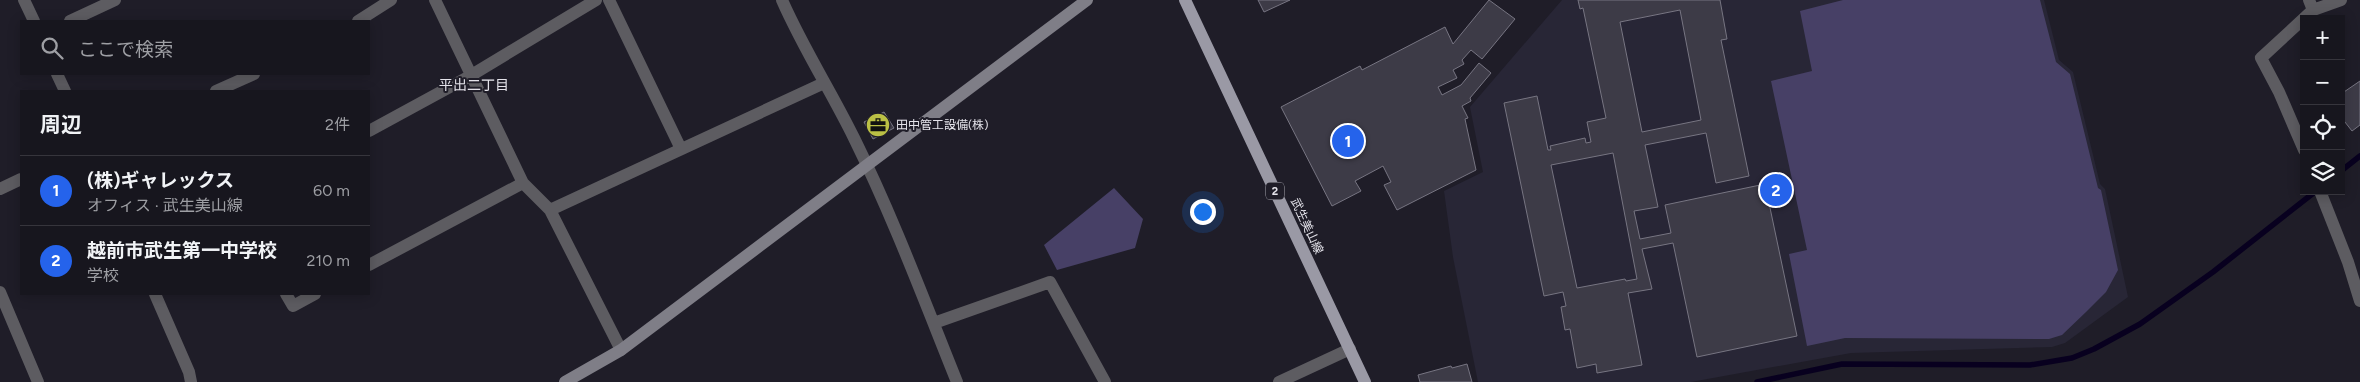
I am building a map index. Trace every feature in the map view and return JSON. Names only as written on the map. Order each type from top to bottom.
[{"type":"main road","name":"武生美山線","points":[[1185,0],[1365,382]]},
{"type":"street","points":[[24,0],[34,20]]},
{"type":"street","points":[[72,20],[115,0]]},
{"type":"street","points":[[360,20],[391,0]]},
{"type":"street","points":[[435,0],[470,76],[523,182],[550,210],[622,350]]},
{"type":"street","points":[[370,130],[470,76],[596,0]]},
{"type":"street","points":[[609,0],[681,149]]},
{"type":"street","points":[[782,0],[824,83],[840,110],[891,216],[957,382]]},
{"type":"street","points":[[565,382],[581,378],[622,350],[1087,0]]},
{"type":"street","points":[[2300,141],[2279,92],[2260,58],[2311,5],[2341,0]]},
{"type":"street","points":[[57,75],[65,90]]},
{"type":"street","points":[[218,90],[252,75]]},
{"type":"street","points":[[550,210],[824,83]]},
{"type":"street","points":[[0,189],[20,179]]},
{"type":"street","points":[[370,264],[523,182]]},
{"type":"street","points":[[2322,195],[2348,262],[2360,301]]},
{"type":"street","points":[[934,323],[1050,282],[1105,382]]},
{"type":"street","points":[[0,292],[38,382]]},
{"type":"street","points":[[154,295],[186,365],[191,382]]},
{"type":"street","points":[[287,295],[293,306],[313,295]]},
{"type":"street","points":[[1279,382],[1350,349]]},
{"type":"shaded area","points":[[1562,0],[2044,0],[2059,60],[2073,72],[2100,184],[2105,189],[2128,297],[2065,343],[2052,347],[1851,353],[1691,382],[1478,382],[1453,257],[1444,191],[1483,172],[1470,107]]},
{"type":"shaded area","points":[[1843,0],[2040,0],[2056,62],[2070,74],[2098,188],[2101,190],[2118,270],[2106,292],[2062,335],[2049,339],[1845,338],[1807,346],[1789,254],[1807,250],[1771,81],[1812,71],[1800,11]]},
{"type":"shaded area","points":[[1114,188],[1143,219],[1135,248],[1057,270],[1044,245]]},
{"type":"building","points":[[1258,0],[1290,0],[1264,12]]},
{"type":"building","points":[[1489,0],[1515,19],[1482,59],[1471,50],[1462,60],[1464,64],[1453,70],[1457,78],[1438,87],[1442,95],[1461,85],[1479,63],[1491,73],[1470,98],[1471,101],[1462,106],[1468,118],[1465,119],[1476,170],[1397,210],[1384,185],[1391,182],[1383,166],[1355,181],[1361,191],[1332,206],[1281,107],[1360,66],[1362,70],[1445,27],[1453,44]]},
{"type":"building","points":[[1578,0],[1720,0],[1727,39],[1721,40],[1749,176],[1716,183],[1706,133],[1645,145],[1658,207],[1634,211],[1640,239],[1671,233],[1665,205],[1765,184],[1797,336],[1697,357],[1673,243],[1642,249],[1652,289],[1628,293],[1642,365],[1597,373],[1596,364],[1577,368],[1570,329],[1565,330],[1561,307],[1566,306],[1563,292],[1544,296],[1504,103],[1537,96],[1548,150],[1551,150],[1550,146],[1585,138],[1586,143],[1591,142],[1587,122],[1606,118],[1583,8],[1580,9]],"holes":[[[1680,10],[1701,120],[1642,132],[1620,22]],[[1613,153],[1637,279],[1626,281],[1625,279],[1577,288],[1551,165]]]},
{"type":"building","points":[[2360,81],[2360,125],[2352,131],[2345,122],[2345,91]]},
{"type":"building","points":[[884,112],[894,128],[873,139],[864,122]]},
{"type":"building","points":[[1467,364],[1472,382],[1420,382],[1418,375],[1451,366],[1452,368]]},
{"type":"waterway","points":[[2345,168],[2360,156]]},
{"type":"waterway","points":[[1757,382],[1842,364],[2030,365],[2072,358],[2094,349],[2140,324],[2213,272],[2311,195]]},
{"type":"place","name":"田中管工設備(株)","points":[[878,125]]},
{"type":"place","name":"(株)ギャレックス","points":[[1348,141]]},
{"type":"place","name":"越前市武生第一中学校","points":[[1776,190]]},
{"type":"district","name":"平出二丁目","points":[[474,85]]}]
